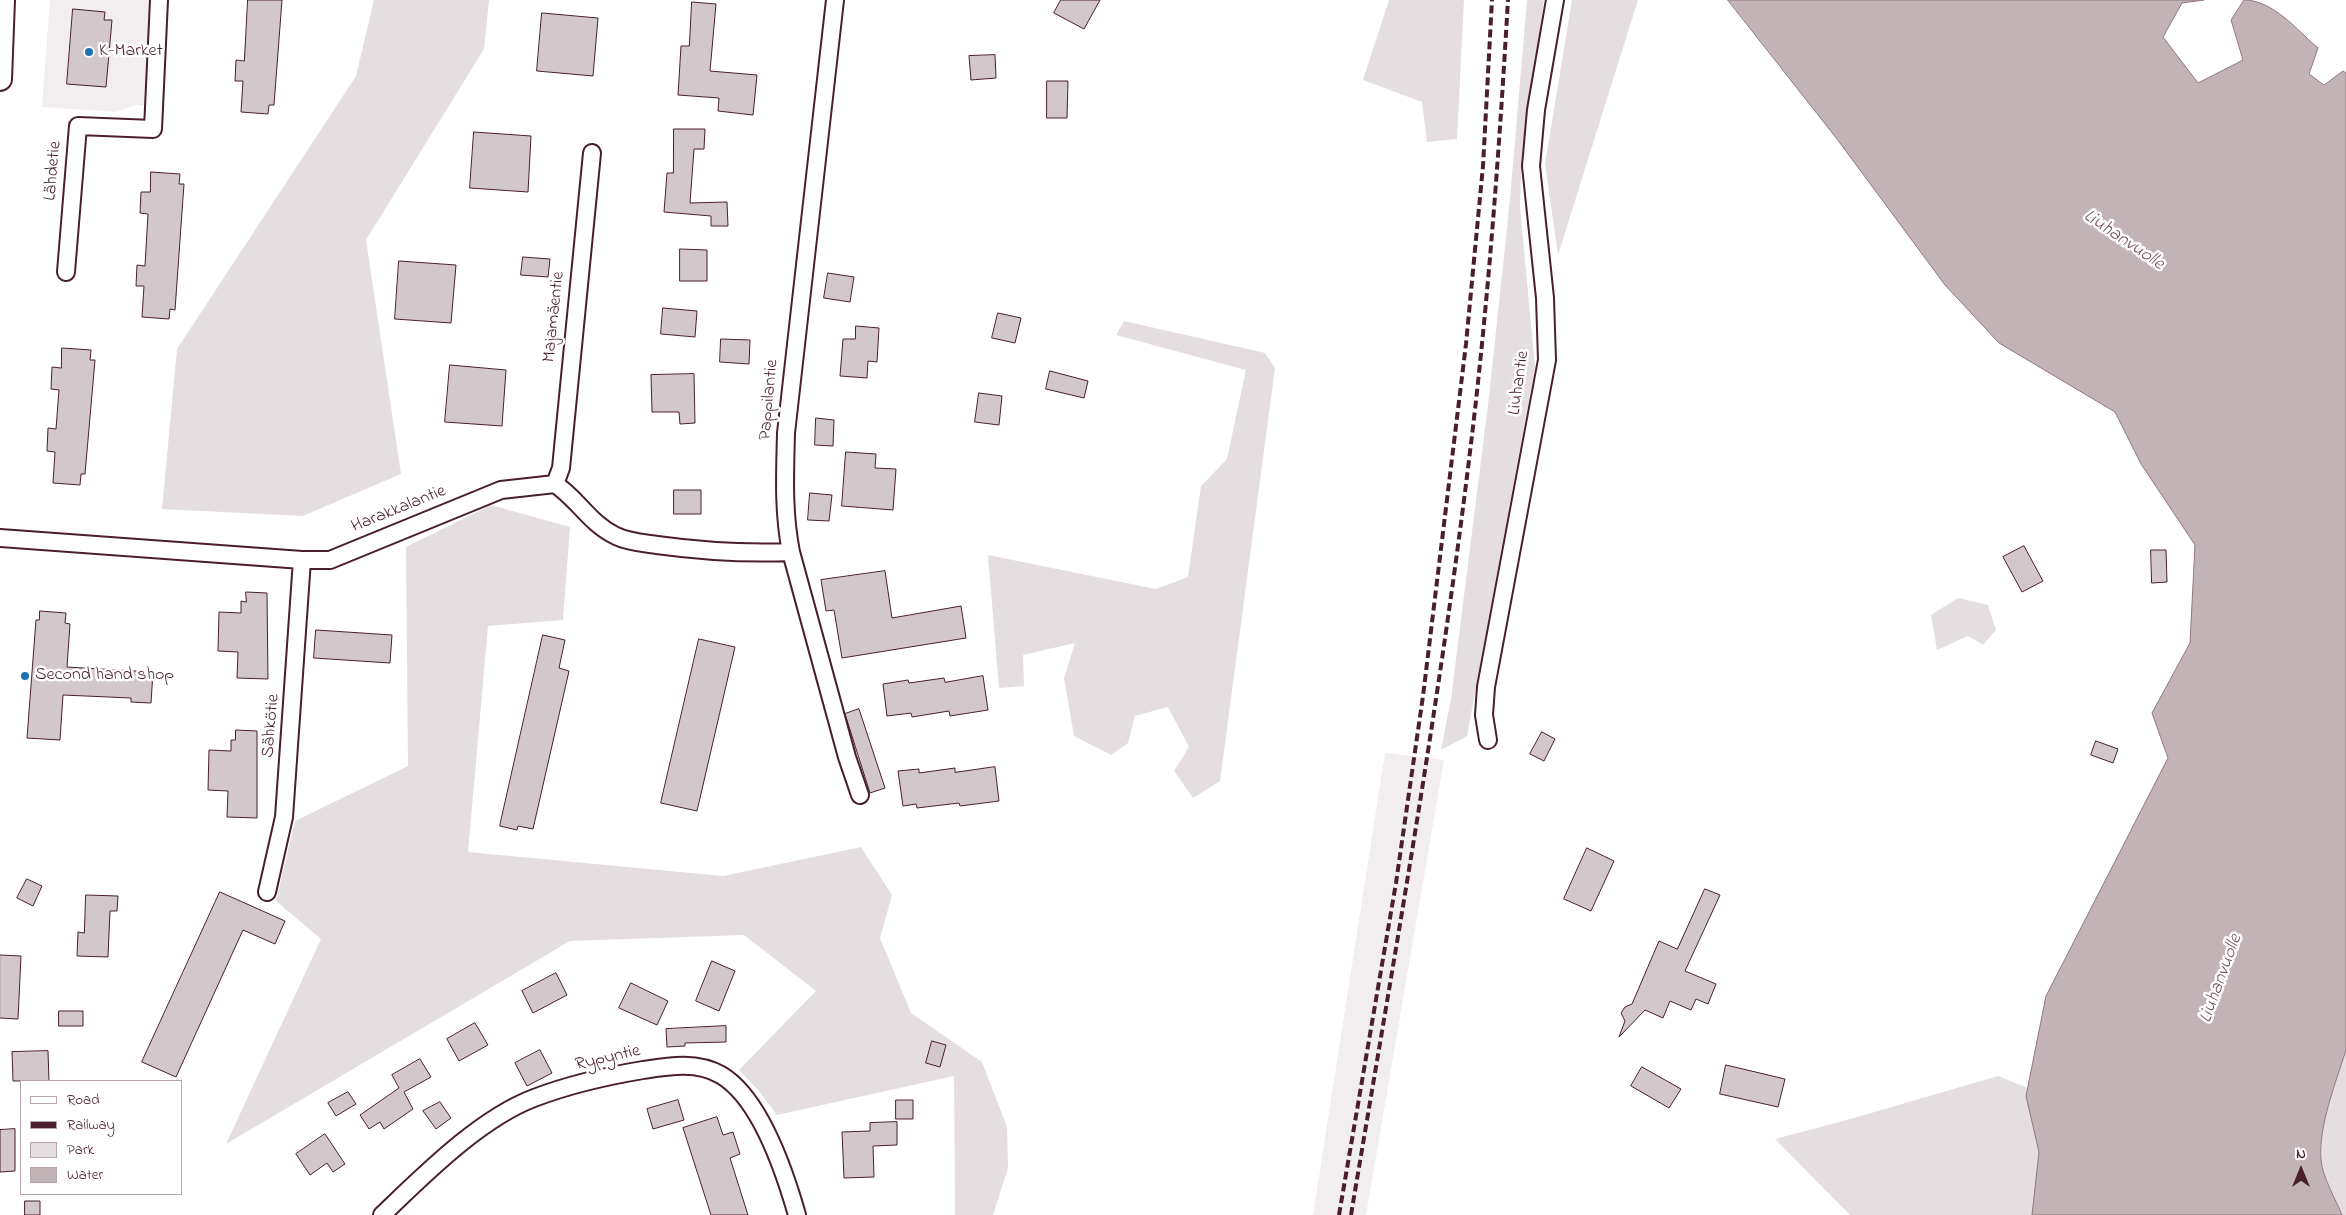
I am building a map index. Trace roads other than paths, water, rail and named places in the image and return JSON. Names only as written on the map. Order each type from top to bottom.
[{"type":"main road","points":[[0,78],[3,0]]},
{"type":"street","name":"Lähdetie","points":[[66,272],[78,126],[153,129],[159,0]]},
{"type":"street","name":"Pappilantie","points":[[835,0],[786,432],[785,500],[786,527],[791,552],[847,757],[860,795]]},
{"type":"street","name":"Liuhantie","points":[[1488,740],[1484,715],[1486,688],[1547,360],[1544,298],[1531,166],[1536,110],[1555,0]]},
{"type":"street","name":"Majamäentie","points":[[555,484],[561,468],[592,153]]},
{"type":"street","points":[[555,484],[578,502],[587,516],[615,536],[676,548],[752,553],[791,552]]},
{"type":"street","name":"Harakkalantie","points":[[0,538],[302,560],[330,560],[501,490],[555,484]]},
{"type":"street","name":"Sähkötie","points":[[267,892],[284,818],[302,560]]},
{"type":"street","name":"Rypyntie","points":[[382,1215],[450,1152],[488,1123],[533,1098],[617,1074],[675,1066],[701,1068],[721,1076],[748,1102],[759,1116],[766,1131],[797,1215]]},
{"type":"water","name":"Liuhanvuolle","points":[[1728,0],[2204,0],[2182,3],[2163,37],[2198,83],[2243,60],[2231,20],[2244,0],[2255,1],[2275,10],[2318,48],[2309,74],[2324,85],[2343,71],[2346,73],[2346,1050],[2325,1119],[2321,1147],[2324,1173],[2342,1215],[2032,1215],[2039,1152],[2026,1096],[2046,996],[2168,758],[2152,713],[2190,643],[2195,545],[2141,464],[2115,412],[1999,343],[1945,285],[1837,139]]},
{"type":"railway","points":[[1339,1215],[1396,883],[1423,696],[1466,344],[1483,166],[1492,0]]},
{"type":"railway","points":[[1351,1215],[1399,933],[1457,555],[1482,345],[1501,115],[1508,0]]},
{"type":"place","name":"K-Market","points":[[89,52]]},
{"type":"place","name":"Second hand shop","points":[[25,676]]}]
